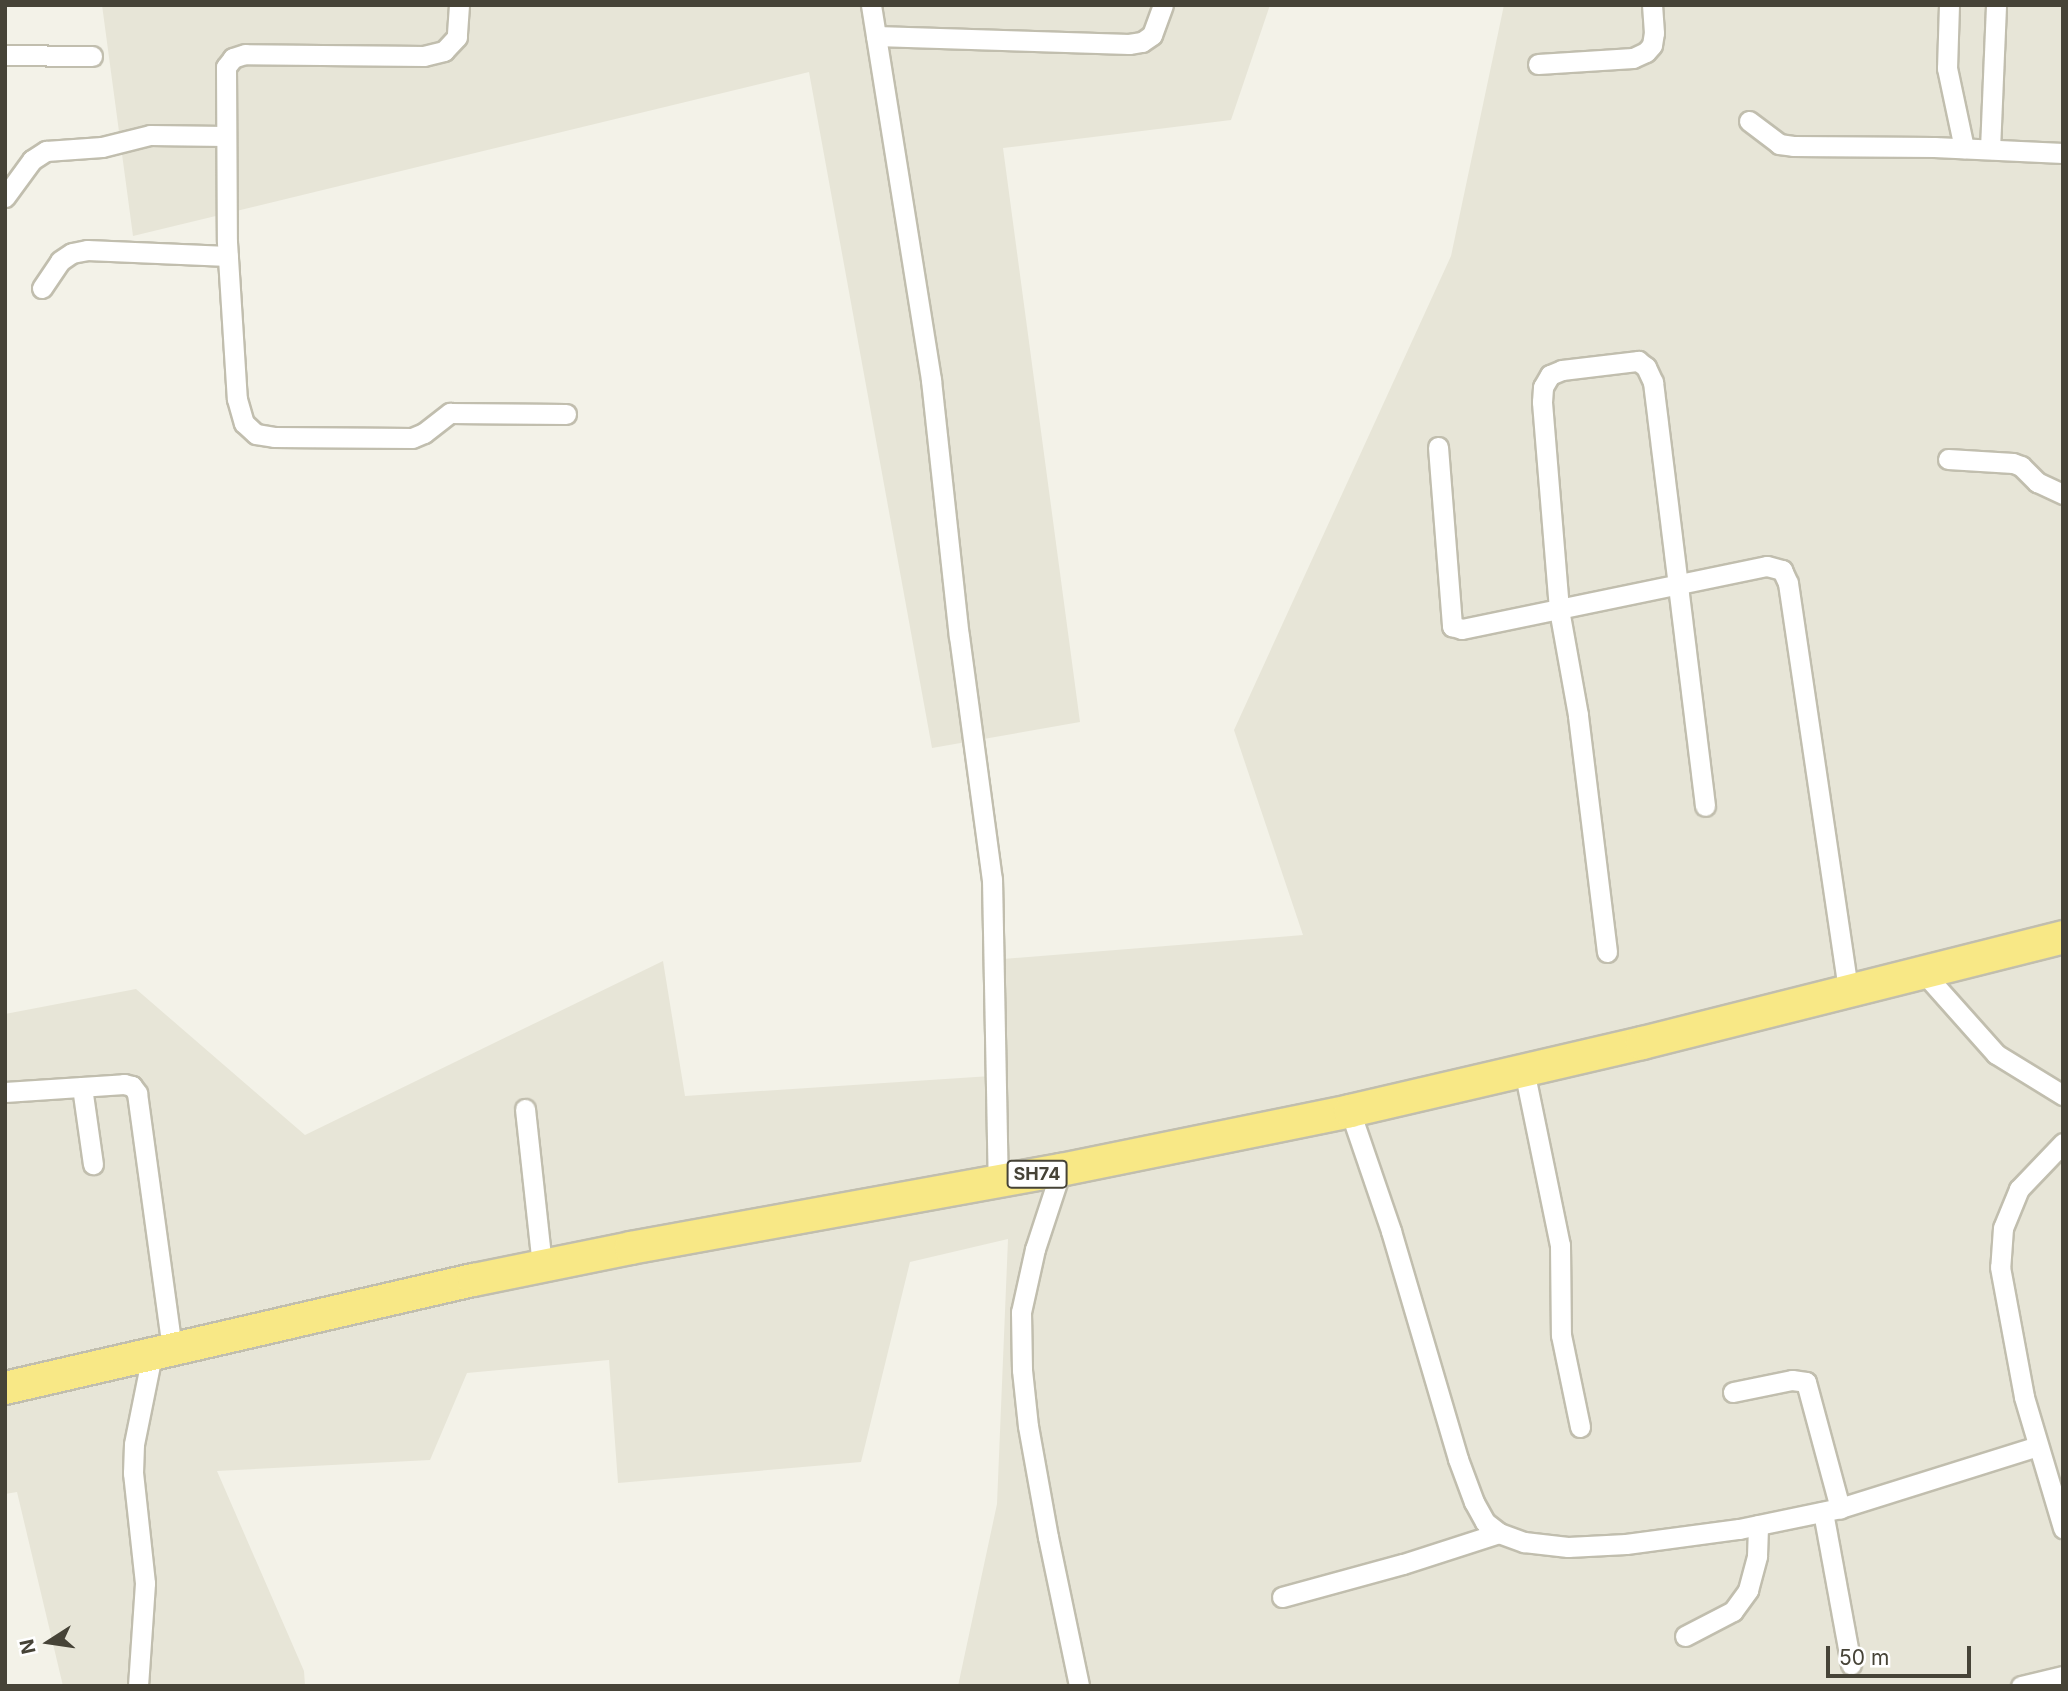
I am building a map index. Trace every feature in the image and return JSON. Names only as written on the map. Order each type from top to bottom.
[{"type":"highway","name":"SH74","points":[[5,1388],[542,1266],[1061,1170],[1350,1111],[2063,937]]},
{"type":"street","points":[[459,5],[457,37],[444,51],[424,56],[245,54],[233,58],[226,67],[228,256],[237,399],[244,423],[256,434],[412,438],[424,433],[450,413],[566,414]]},
{"type":"street","points":[[871,5],[931,380],[959,636],[992,879],[998,1181]]},
{"type":"street","points":[[876,36],[1129,44],[1142,42],[1152,35],[1163,5]]},
{"type":"street","points":[[1538,64],[1633,58],[1646,52],[1652,45],[1654,33],[1652,5]]},
{"type":"street","points":[[1949,5],[1947,68],[1964,148]]},
{"type":"street","points":[[1990,149],[1996,5]]},
{"type":"street","points":[[5,55],[92,56]]},
{"type":"street","points":[[1749,121],[1779,144],[1793,146],[1964,148],[2063,153]]},
{"type":"street","points":[[5,197],[32,160],[46,151],[102,147],[150,135],[225,136]]},
{"type":"street","points":[[42,288],[60,261],[72,253],[87,250],[228,256]]},
{"type":"street","points":[[1607,953],[1578,715],[1559,609],[1542,402],[1543,387],[1550,374],[1626,360],[1638,361],[1646,367],[1655,396],[1705,806]]},
{"type":"street","points":[[1438,447],[1452,626],[1462,629],[1767,566],[1782,569],[1788,583],[1848,991]]},
{"type":"street","points":[[1948,459],[2013,463],[2021,466],[2044,486],[2063,494]]},
{"type":"street","points":[[1923,972],[1996,1054],[2063,1095]]},
{"type":"street","points":[[1524,1070],[1560,1245],[1561,1335],[1580,1427]]},
{"type":"street","points":[[5,1092],[124,1084],[132,1086],[137,1093],[162,1352],[133,1463],[145,1584],[138,1686]]},
{"type":"street","points":[[82,1087],[93,1164]]},
{"type":"street","points":[[525,1109],[542,1266]]},
{"type":"street","points":[[1350,1111],[1391,1231],[1458,1460],[1474,1502],[1485,1521],[1499,1533],[1524,1542],[1568,1547],[1626,1544],[1758,1525],[1832,1510],[2038,1446]]},
{"type":"street","points":[[2063,1143],[2019,1189],[2003,1228],[2000,1267],[2024,1397],[2063,1528]]},
{"type":"street","points":[[1061,1170],[1035,1249],[1021,1312],[1023,1370],[1028,1426],[1079,1686]]},
{"type":"street","points":[[1733,1392],[1792,1380],[1806,1382],[1832,1510],[1851,1664]]},
{"type":"street","points":[[1685,1636],[1733,1611],[1748,1590],[1757,1556],[1758,1525]]},
{"type":"street","points":[[1282,1597],[1403,1564],[1499,1533]]},
{"type":"street","points":[[2021,1686],[2063,1676]]},
{"type":"shaded area","points":[[102,5],[1270,5],[1231,120],[1003,148],[1080,722],[932,748],[809,72],[133,236]]},
{"type":"shaded area","points":[[1504,5],[2063,5],[2063,1686],[958,1686],[997,1504],[1008,1239],[910,1262],[861,1462],[618,1483],[609,1360],[467,1373],[430,1460],[217,1471],[304,1671],[305,1686],[63,1686],[17,1492],[5,1494],[5,1014],[136,989],[305,1135],[663,961],[685,1096],[991,1076],[991,960],[1303,935],[1234,730],[1451,256]]}]
